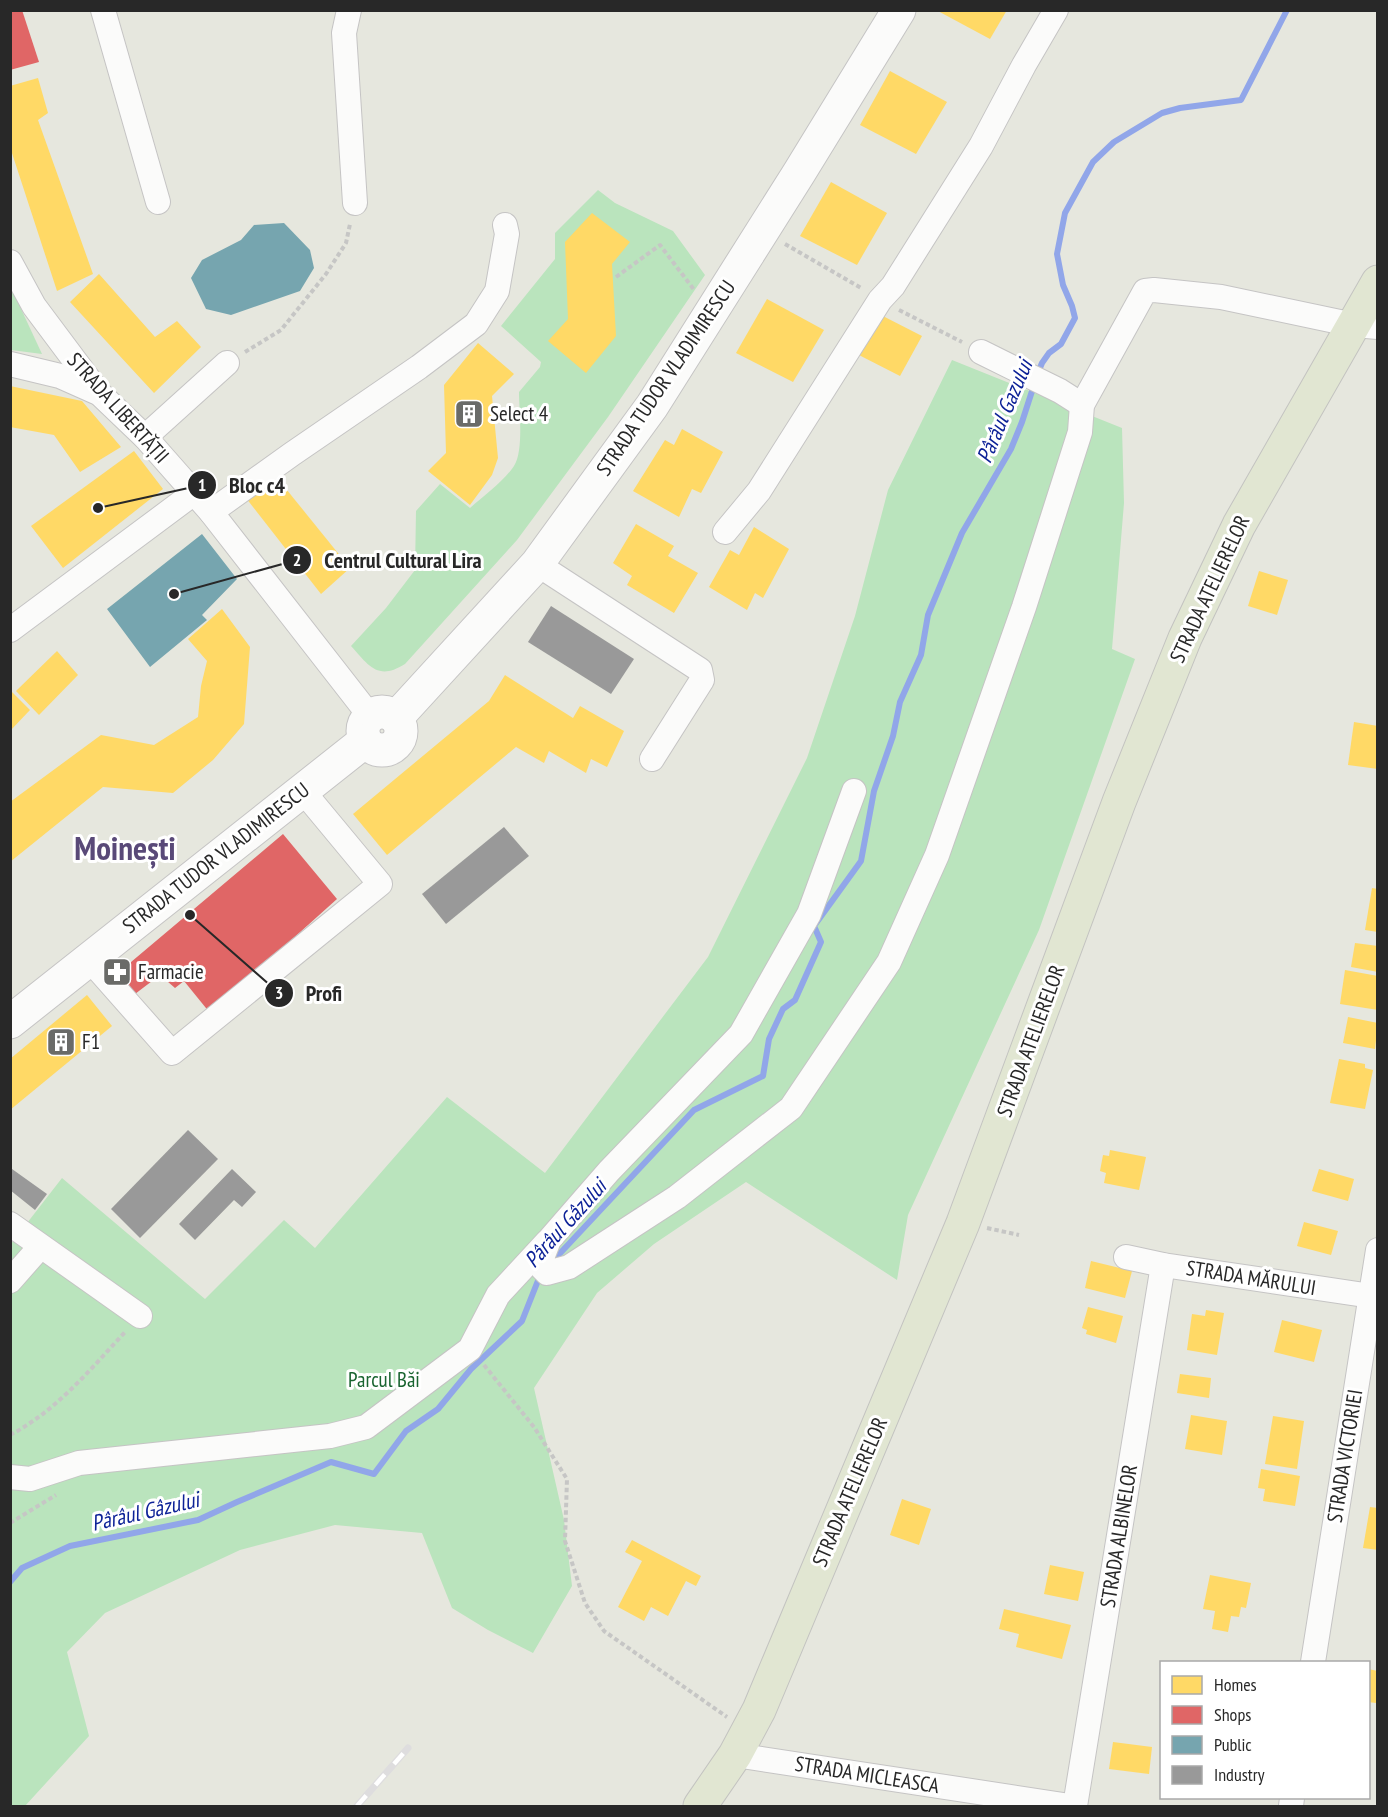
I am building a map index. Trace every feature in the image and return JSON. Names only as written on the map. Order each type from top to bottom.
[{"type":"main road","name":"STRADA ATELIERELOR","points":[[700,1806],[742,1743],[759,1710],[963,1223],[1111,823],[1185,638],[1239,525],[1366,326],[1377,282]]},
{"type":"street","points":[[103,10],[158,202]]},
{"type":"street","points":[[349,10],[344,33],[355,203]]},
{"type":"street","name":"STRADA TUDOR VLADIMIRESCU","points":[[10,1022],[302,790],[377,725],[537,564],[652,406],[899,10]]},
{"type":"street","points":[[725,532],[759,491],[880,300],[893,285],[981,146],[1056,10]]},
{"type":"street","points":[[211,512],[419,367],[476,324],[496,291],[507,234],[505,225]]},
{"type":"street","name":"STRADA LIBERTĂȚII","points":[[10,262],[34,306],[99,393],[145,437],[211,512],[377,725]]},
{"type":"street","points":[[549,1240],[542,1258],[544,1271],[569,1267],[677,1197],[791,1108],[889,962],[937,855],[1020,618],[1080,432],[1082,405],[1145,291],[1221,297],[1366,326]]},
{"type":"street","points":[[34,369],[46,361],[51,346],[52,331]]},
{"type":"street","points":[[981,352],[1060,391],[1082,405]]},
{"type":"street","points":[[145,437],[227,363]]},
{"type":"street","points":[[10,364],[60,376],[99,393]]},
{"type":"street","points":[[10,630],[195,494]]},
{"type":"street","points":[[537,564],[700,669],[702,680],[652,759]]},
{"type":"street","points":[[89,959],[171,1053],[380,884],[302,790]]},
{"type":"street","points":[[10,1478],[30,1479],[79,1463],[330,1436],[366,1427],[470,1349],[498,1295],[609,1172],[741,1034],[809,914],[854,791]]},
{"type":"street","points":[[10,1224],[140,1316]]},
{"type":"street","points":[[10,1281],[40,1247]]},
{"type":"street","name":"STRADA VICTORIEI","points":[[1313,1661],[1374,1297],[1377,1250]]},
{"type":"street","name":"STRADA MĂRULUI","points":[[1126,1257],[1163,1265],[1374,1297]]},
{"type":"street","name":"STRADA ALBINELOR","points":[[1072,1806],[1163,1265]]},
{"type":"street","name":"STRADA MICLEASCA","points":[[742,1743],[1072,1806]]},
{"type":"path","points":[[227,363],[281,330],[326,274],[346,243],[355,203]]},
{"type":"path","points":[[763,231],[880,300],[981,352]]},
{"type":"path","points":[[616,277],[660,244],[711,312]]},
{"type":"path","points":[[10,1436],[32,1424],[74,1387],[140,1316]]},
{"type":"path","points":[[486,1368],[534,1427],[567,1479],[564,1542],[585,1603],[604,1631],[742,1743]]},
{"type":"green space","points":[[598,190],[615,203],[673,231],[705,275],[608,417],[517,540],[405,664],[388,671],[375,669],[363,660],[351,646],[386,608],[415,570],[416,511],[440,484],[470,508],[499,483],[514,466],[520,441],[519,392],[540,367],[541,362],[501,326],[555,259],[555,233]]},
{"type":"green space","points":[[10,288],[15,296],[42,354],[11,350]]},
{"type":"green space","name":"Parcul Băi","points":[[952,360],[1122,428],[1124,503],[1112,649],[1135,659],[1039,930],[908,1215],[897,1280],[746,1182],[654,1244],[597,1293],[534,1388],[564,1520],[572,1586],[533,1653],[452,1608],[422,1533],[335,1525],[240,1550],[105,1613],[67,1652],[89,1736],[25,1806],[11,1806],[10,1245],[62,1178],[205,1299],[284,1220],[315,1248],[447,1097],[545,1173],[708,957],[807,758],[855,616],[888,490]]},
{"type":"building: Homes","points":[[936,10],[1007,10],[990,39]]},
{"type":"building: Homes","points":[[890,71],[947,102],[916,154],[860,125]]},
{"type":"building: Homes","points":[[38,78],[48,113],[38,120],[93,274],[57,291],[10,147],[10,86]]},
{"type":"building: Homes","points":[[831,182],[887,213],[857,265],[800,236]]},
{"type":"building: Homes","points":[[592,213],[630,242],[612,264],[616,336],[586,373],[548,341],[568,319],[565,242]]},
{"type":"building: Homes","points":[[99,274],[155,337],[177,321],[201,347],[154,393],[70,302]]},
{"type":"building: Homes","points":[[767,299],[824,330],[793,382],[736,353]]},
{"type":"building: Homes","points":[[875,312],[922,336],[900,376],[853,352]]},
{"type":"building: Homes","name":"Select 4","points":[[478,343],[514,374],[492,396],[498,458],[492,475],[470,505],[428,471],[446,453],[444,385]]},
{"type":"building: Homes","points":[[10,386],[82,401],[121,447],[80,472],[54,435],[10,427]]},
{"type":"building: Homes","points":[[682,429],[723,452],[701,493],[692,489],[679,517],[633,491],[665,440],[674,445]]},
{"type":"building: Homes","points":[[134,451],[163,489],[63,568],[31,526]]},
{"type":"building: Homes","points":[[274,474],[350,568],[321,594],[246,498]]},
{"type":"building: Homes","points":[[636,524],[674,546],[668,556],[698,573],[674,613],[627,585],[632,576],[613,563]]},
{"type":"building: Homes","points":[[754,527],[789,549],[763,598],[755,593],[747,610],[709,587],[730,550],[739,555]]},
{"type":"building: Homes","points":[[1259,571],[1288,580],[1277,615],[1248,606]]},
{"type":"building: Homes","points":[[222,609],[250,647],[244,724],[213,760],[173,793],[103,787],[10,862],[10,802],[101,735],[154,745],[198,717],[201,686],[207,661],[188,639]]},
{"type":"building: Homes","points":[[57,651],[78,675],[39,715],[16,691]]},
{"type":"building: Homes","points":[[505,675],[573,718],[580,706],[624,731],[607,767],[591,759],[586,773],[549,751],[544,763],[516,747],[387,855],[353,814],[489,701]]},
{"type":"building: Homes","points":[[10,690],[30,710],[10,731]]},
{"type":"building: Homes","points":[[1354,722],[1378,726],[1378,769],[1348,765]]},
{"type":"building: Homes","points":[[1372,888],[1378,889],[1378,932],[1365,930]]},
{"type":"building: Homes","points":[[1355,943],[1378,946],[1378,972],[1351,967]]},
{"type":"building: Homes","points":[[1345,970],[1378,976],[1378,1010],[1340,1004]]},
{"type":"building: Homes","name":"F1","points":[[87,995],[112,1026],[10,1110],[10,1059]]},
{"type":"building: Homes","points":[[1348,1017],[1378,1023],[1375,1049],[1343,1043]]},
{"type":"building: Homes","points":[[1339,1059],[1365,1064],[1365,1068],[1373,1070],[1365,1109],[1330,1103]]},
{"type":"building: Homes","points":[[1110,1150],[1146,1157],[1139,1190],[1104,1183],[1106,1173],[1100,1171],[1103,1155],[1109,1156]]},
{"type":"building: Homes","points":[[1319,1169],[1354,1179],[1348,1201],[1312,1191]]},
{"type":"building: Homes","points":[[1304,1222],[1338,1231],[1331,1255],[1297,1246]]},
{"type":"building: Homes","points":[[1091,1261],[1132,1271],[1125,1298],[1085,1288]]},
{"type":"building: Homes","points":[[1088,1307],[1123,1316],[1116,1343],[1086,1334],[1087,1330],[1082,1328]]},
{"type":"building: Homes","points":[[1206,1310],[1224,1313],[1217,1355],[1187,1350],[1192,1314],[1205,1316]]},
{"type":"building: Homes","points":[[1282,1320],[1322,1330],[1314,1362],[1274,1352]]},
{"type":"building: Homes","points":[[1180,1374],[1211,1378],[1209,1398],[1177,1393]]},
{"type":"building: Homes","points":[[1191,1415],[1227,1421],[1222,1455],[1185,1449]]},
{"type":"building: Homes","points":[[1273,1416],[1304,1421],[1297,1469],[1265,1464]]},
{"type":"building: Homes","points":[[1261,1469],[1300,1476],[1295,1506],[1263,1501],[1265,1489],[1258,1488]]},
{"type":"building: Homes","points":[[902,1499],[931,1509],[919,1545],[890,1535]]},
{"type":"building: Homes","points":[[1370,1507],[1378,1508],[1378,1550],[1363,1548]]},
{"type":"building: Homes","points":[[632,1540],[701,1576],[696,1586],[686,1581],[668,1616],[651,1607],[644,1621],[618,1607],[642,1561],[625,1552]]},
{"type":"building: Homes","points":[[1050,1565],[1084,1572],[1078,1601],[1044,1594]]},
{"type":"building: Homes","points":[[1210,1575],[1251,1583],[1246,1608],[1241,1607],[1239,1617],[1231,1616],[1228,1632],[1212,1629],[1215,1611],[1203,1609]]},
{"type":"building: Homes","points":[[1004,1609],[1071,1625],[1062,1659],[1016,1647],[1019,1634],[999,1629]]},
{"type":"building: Homes","points":[[1370,1669],[1378,1671],[1376,1703],[1370,1702]]},
{"type":"building: Homes","points":[[1113,1742],[1152,1747],[1149,1774],[1109,1769]]},
{"type":"building: Shops","points":[[22,10],[39,62],[10,70],[10,11]]},
{"type":"building: Shops","points":[[283,834],[337,899],[210,1013],[184,981],[175,988],[160,975],[135,994],[118,973]]},
{"type":"building: Public","points":[[284,223],[310,250],[314,268],[300,291],[231,315],[206,309],[191,278],[202,260],[241,240],[254,225]]},
{"type":"building: Public","points":[[202,534],[237,579],[202,615],[207,620],[150,667],[107,609]]},
{"type":"building: Industry","points":[[551,606],[634,659],[611,694],[528,642]]},
{"type":"building: Industry","points":[[504,827],[529,856],[446,924],[422,894]]},
{"type":"building: Industry","points":[[188,1130],[218,1159],[140,1238],[111,1209]]},
{"type":"building: Industry","points":[[12,1169],[47,1194],[35,1210],[10,1190]]},
{"type":"building: Industry","points":[[232,1169],[256,1192],[242,1207],[234,1200],[195,1240],[179,1224]]},
{"type":"waterway","name":"Pârâul Gazului","points":[[1037,375],[1049,353],[1061,344],[1075,318],[1063,285],[1057,254],[1065,213],[1093,162],[1114,142],[1162,113],[1180,108],[1241,100],[1287,10]]},
{"type":"waterway","name":"Pârâul Gâzului","points":[[550,1264],[694,1110],[763,1076],[769,1039],[783,1009],[795,1000],[821,942],[814,926],[861,861],[874,791],[893,736],[900,702],[921,655],[928,615],[962,533],[1011,449],[1034,385]]},
{"type":"waterway","name":"Pârâul Gâzului","points":[[10,1582],[22,1568],[70,1546],[198,1520],[331,1462],[374,1474],[406,1431],[438,1409],[471,1369],[522,1321],[541,1273]]},
{"type":"railway","points":[[357,1806],[408,1748]]},
{"type":"place","name":"Select 4","points":[[469,414]]},
{"type":"place","name":"Bloc c4","points":[[98,508]]},
{"type":"place","name":"Centrul Cultural Lira","points":[[174,594]]},
{"type":"place","name":"Profi","points":[[190,915]]},
{"type":"place","name":"Farmacie","points":[[117,972]]},
{"type":"place","name":"F1","points":[[61,1042]]},
{"type":"district","name":"Moinești","points":[[125,848]]}]
